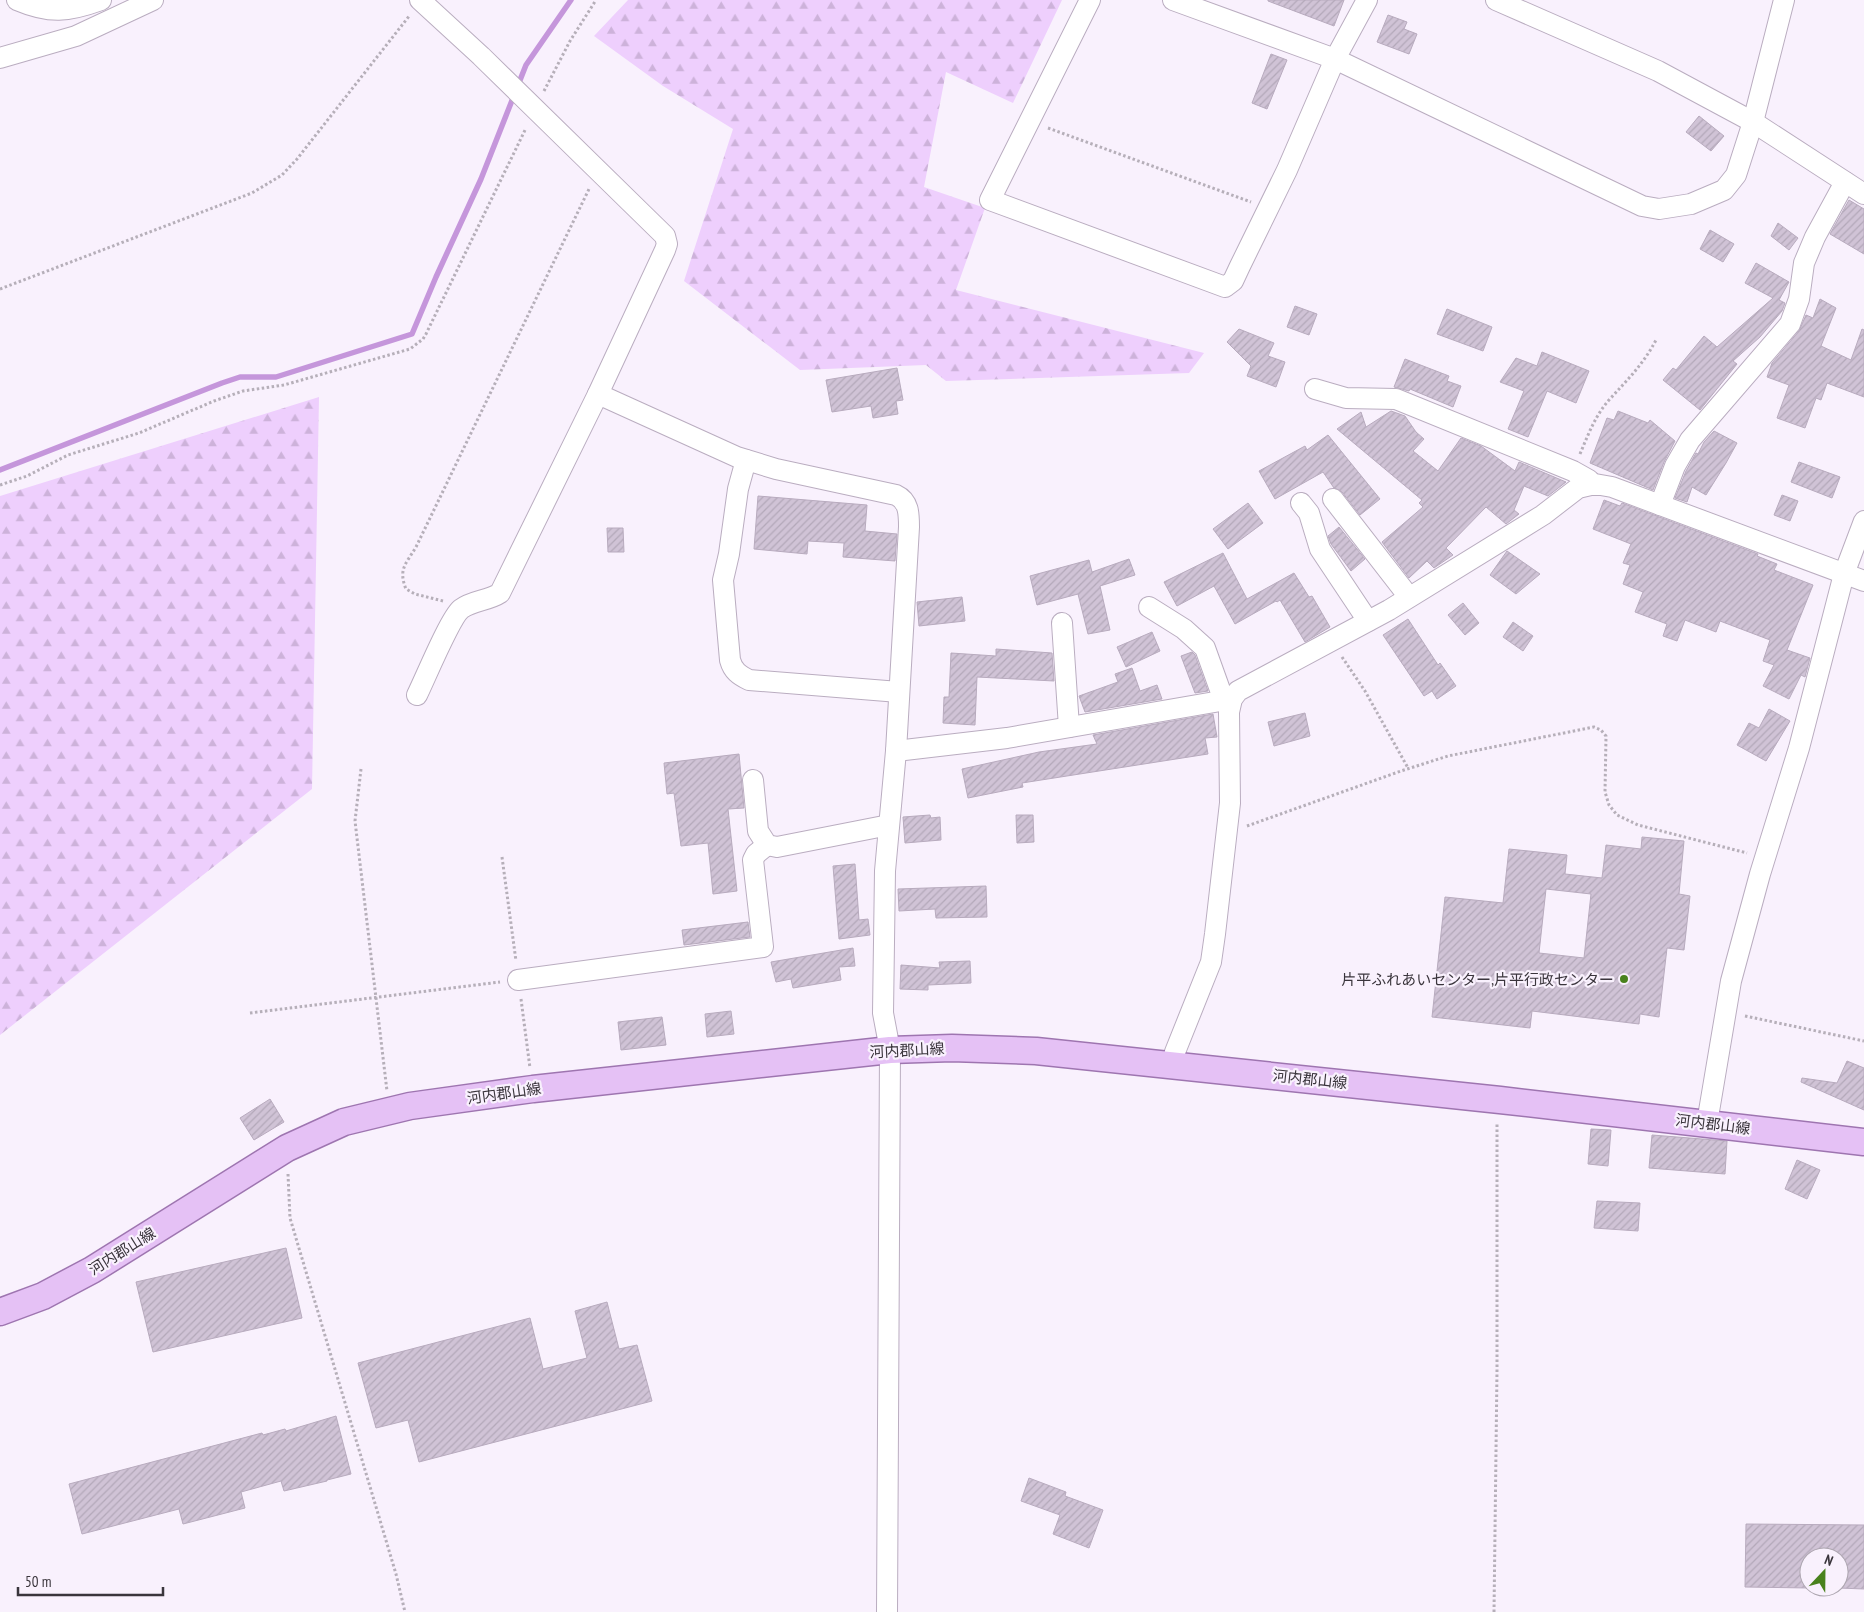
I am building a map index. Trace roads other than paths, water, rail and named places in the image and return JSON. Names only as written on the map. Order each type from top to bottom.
[{"type":"main road","name":"河内郡山線","points":[[0,1312],[43,1296],[92,1270],[287,1148],[344,1122],[410,1106],[533,1089],[890,1050],[952,1048],[1036,1050],[1500,1100],[1864,1142]]},
{"type":"street","points":[[18,0],[56,11],[75,8],[101,0]]},
{"type":"street","points":[[0,58],[76,36],[154,0]]},
{"type":"street","points":[[417,695],[457,614],[471,604],[487,600],[500,593],[598,394],[667,244],[665,236],[536,109],[421,0]]},
{"type":"street","points":[[1090,0],[990,200],[1225,286],[1233,280],[1287,170],[1335,59],[1367,0]]},
{"type":"street","points":[[1173,0],[1335,59],[1642,206],[1659,209],[1691,204],[1724,190],[1736,175],[1740,168],[1753,122],[1784,0]]},
{"type":"street","points":[[1496,0],[1658,71],[1753,122],[1864,194]]},
{"type":"street","points":[[1660,505],[1675,466],[1690,440],[1790,324],[1799,299],[1804,263],[1814,237],[1845,182]]},
{"type":"street","points":[[1315,389],[1346,398],[1396,399],[1573,471],[1589,480],[1591,485]]},
{"type":"street","points":[[598,394],[746,460],[776,469],[896,495],[901,497],[909,514],[896,751],[885,871],[883,1013],[890,1050],[887,1612]]},
{"type":"street","points":[[746,460],[738,489],[729,554],[723,580],[730,660],[734,670],[749,680],[899,692]]},
{"type":"street","points":[[896,751],[1007,738],[1228,700],[1238,690],[1409,598],[1543,515],[1578,488],[1591,485],[1612,487],[1864,581]]},
{"type":"street","points":[[1333,499],[1409,598]]},
{"type":"street","points":[[1301,503],[1309,513],[1320,549],[1368,621]]},
{"type":"street","points":[[1707,1123],[1731,981],[1765,857],[1799,748],[1844,574],[1864,521]]},
{"type":"street","points":[[1149,607],[1184,630],[1205,648],[1228,700],[1230,803],[1210,962],[1172,1064]]},
{"type":"street","points":[[1062,623],[1069,727]]},
{"type":"street","points":[[753,780],[758,831],[767,845]]},
{"type":"street","points":[[518,980],[763,947],[753,860],[756,854],[767,845],[777,846],[889,825]]},
{"type":"waterway","points":[[0,470],[240,377],[276,377],[412,334],[481,179],[526,65],[571,0]]},
{"type":"place","name":"片平ふれあいセンター,片平行政センター","points":[[1624,979]]}]
